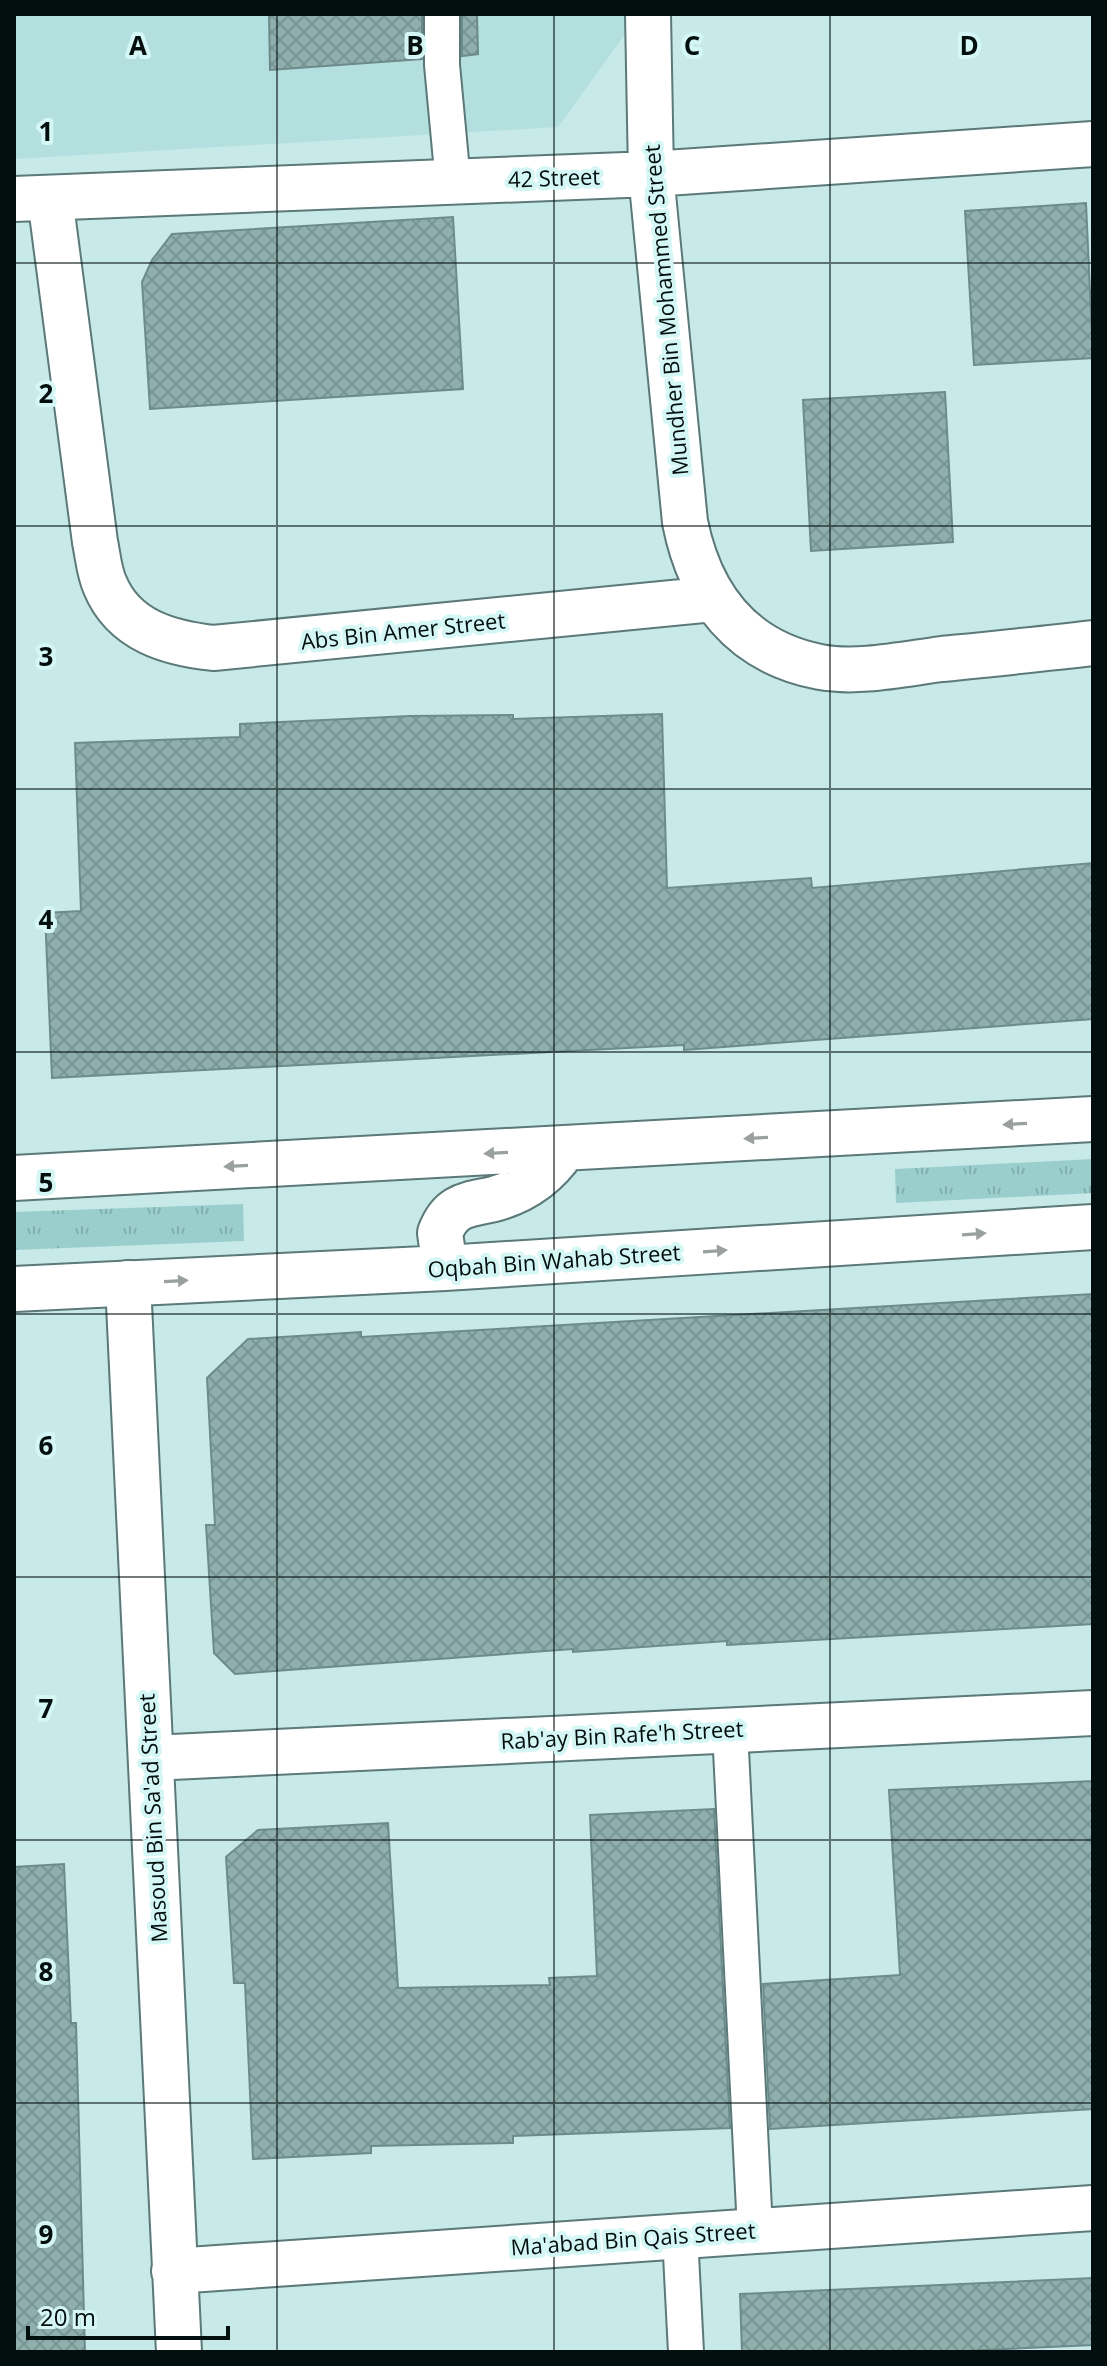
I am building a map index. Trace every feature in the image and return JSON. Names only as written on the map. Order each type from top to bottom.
[{"type":"street","name":"Mundher Bin Mohammed Street","points":[[648,14],[651,174],[685,522],[692,561],[713,599]]},
{"type":"street","name":"42 Street","points":[[32,198],[651,174],[1093,144]]},
{"type":"street","name":"Abs Bin Amer Street","points":[[32,198],[105,586],[133,622],[170,643],[228,647],[713,599]]},
{"type":"street","points":[[713,599],[756,640],[780,655],[822,667],[866,668],[1093,643]]},
{"type":"street","points":[[14,1178],[1093,1119]]},
{"type":"street","points":[[445,1268],[440,1233],[455,1208],[467,1202],[493,1199],[532,1182],[550,1170],[564,1149]]},
{"type":"street","name":"Oqbah Bin Wahab Street","points":[[14,1289],[445,1268],[1093,1227]]},
{"type":"street","name":"Masoud Bin Sa'ad Street","points":[[128,1283],[179,2352]]},
{"type":"street","name":"Rab'ay Bin Rafe'h Street","points":[[151,1758],[1093,1713]]},
{"type":"street","name":"Ma'abad Bin Qais Street","points":[[174,2271],[1093,2208]]},
{"type":"lane","points":[[442,14],[442,65],[453,182]]},
{"type":"lane","points":[[730,1730],[755,2230]]},
{"type":"lane","points":[[680,2235],[686,2352]]},
{"type":"shaded area","points":[[14,14],[634,14],[634,22],[558,127],[14,159]]},
{"type":"green space","points":[[1093,1159],[1093,1193],[896,1203],[895,1169]]},
{"type":"green space","points":[[243,1204],[244,1241],[14,1250],[14,1212]]},
{"type":"building","points":[[269,14],[422,14],[422,59],[270,70]]},
{"type":"building","points":[[462,14],[477,14],[478,54],[462,56]]},
{"type":"building","points":[[1086,203],[1093,358],[974,365],[965,211]]},
{"type":"building","points":[[453,217],[463,389],[150,409],[142,282],[152,260],[172,234]]},
{"type":"building","points":[[945,392],[953,542],[811,551],[803,400]]},
{"type":"building","points":[[662,714],[667,888],[811,878],[812,888],[1093,863],[1093,1019],[684,1050],[684,1045],[52,1078],[45,913],[81,911],[75,743],[240,737],[240,724],[410,716],[513,715],[513,719]]},
{"type":"building","points":[[1093,1294],[1093,1624],[727,1645],[727,1641],[573,1652],[573,1649],[235,1674],[214,1653],[206,1525],[215,1525],[207,1378],[248,1339],[361,1332],[361,1337]]},
{"type":"building","points":[[1093,1781],[1093,2109],[770,2129],[763,1984],[900,1975],[889,1790]]},
{"type":"building","points":[[714,1809],[730,2128],[513,2136],[513,2143],[371,2146],[371,2153],[253,2159],[245,1983],[234,1983],[226,1857],[258,1830],[388,1823],[398,1988],[550,1985],[549,1978],[597,1976],[590,1815]]},
{"type":"building","points":[[64,1864],[71,2023],[76,2023],[85,2352],[14,2352],[14,1867]]},
{"type":"building","points":[[1093,2278],[1093,2345],[942,2352],[742,2352],[740,2294]]}]
